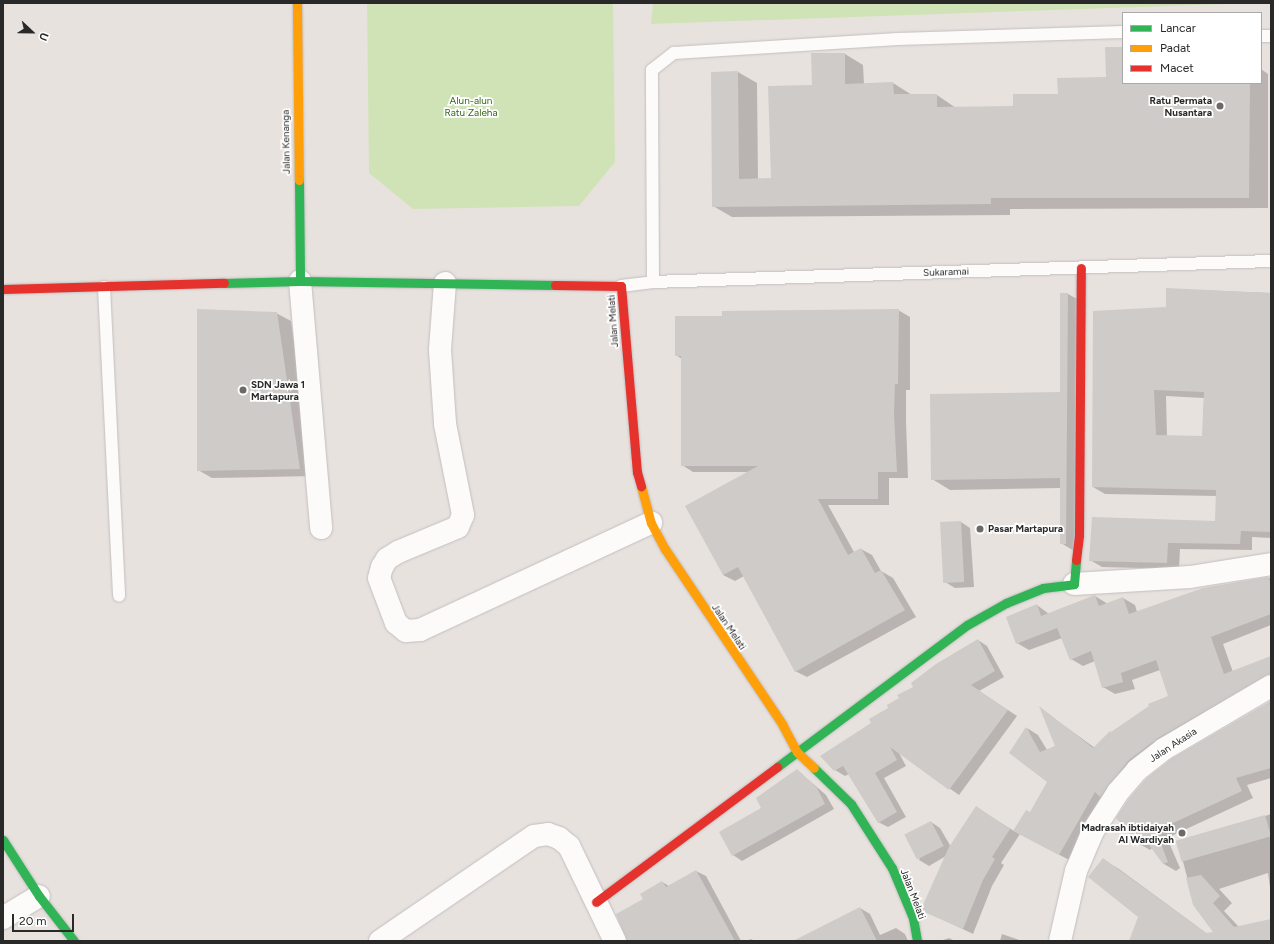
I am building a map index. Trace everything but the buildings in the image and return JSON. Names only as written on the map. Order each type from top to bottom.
[{"type":"main road","name":"Jalan Kenanga","points":[[297,3],[300,281]]},
{"type":"main road","points":[[596,902],[966,625],[1006,602],[1043,588],[1074,584],[1080,535],[1081,268]]},
{"type":"main road","points":[[3,289],[300,281],[621,286]]},
{"type":"main road","name":"Jalan Melati","points":[[621,286],[637,472],[651,523],[664,549],[782,724],[797,752],[851,804],[892,868],[912,918],[917,941]]},
{"type":"main road","points":[[3,840],[39,896],[74,941]]},
{"type":"street","points":[[300,281],[321,528]]},
{"type":"street","points":[[445,283],[440,350],[445,424],[463,515],[458,527],[398,552],[387,559],[382,567],[380,578],[396,623],[406,631],[420,630],[651,523]]},
{"type":"street","points":[[1074,584],[1190,577],[1271,564]]},
{"type":"street","name":"Jalan Akasia","points":[[1060,941],[1061,925],[1076,871],[1093,831],[1118,792],[1137,770],[1164,749],[1271,686]]},
{"type":"street","points":[[380,941],[534,836],[548,834],[559,838],[569,846],[615,941]]},
{"type":"street","points":[[3,918],[39,896]]},
{"type":"lane","points":[[653,282],[652,70],[674,53],[898,39],[1122,32]]},
{"type":"lane","name":"Sukaramai","points":[[621,286],[653,282],[1271,262]]},
{"type":"lane","points":[[104,287],[119,596]]},
{"type":"green space","name":"Alun-alun Ratu Zaleha","points":[[367,3],[613,3],[615,162],[579,206],[413,209],[369,173]]},
{"type":"green space","points":[[653,3],[1255,3],[651,24]]},
{"type":"traffic: fast","points":[[299,180],[300,281]]},
{"type":"traffic: fast","points":[[224,283],[300,281],[555,285]]},
{"type":"traffic: fast","points":[[777,767],[967,625],[1006,603],[1043,588],[1074,584],[1076,560]]},
{"type":"traffic: fast","points":[[814,768],[851,804],[892,868],[913,918],[917,941]]},
{"type":"traffic: fast","points":[[3,840],[39,896],[74,941]]},
{"type":"traffic: slow","points":[[297,3],[299,180]]},
{"type":"traffic: slow","points":[[641,486],[651,523],[665,549],[782,724],[797,752],[814,768]]},
{"type":"traffic: jam","points":[[1076,560],[1079,535],[1081,268]]},
{"type":"traffic: jam","points":[[3,289],[224,283]]},
{"type":"traffic: jam","points":[[555,285],[621,286],[637,472],[641,486]]},
{"type":"traffic: jam","points":[[596,902],[777,767]]},
{"type":"place","name":"Ratu Permata Nusantara","points":[[1220,106]]},
{"type":"place","name":"SDN Jawa 1 Martapura","points":[[243,390]]},
{"type":"place","name":"Pasar Martapura","points":[[980,529]]},
{"type":"place","name":"Madrasah ibtidaiyah Al Wardiyah","points":[[1182,833]]}]
